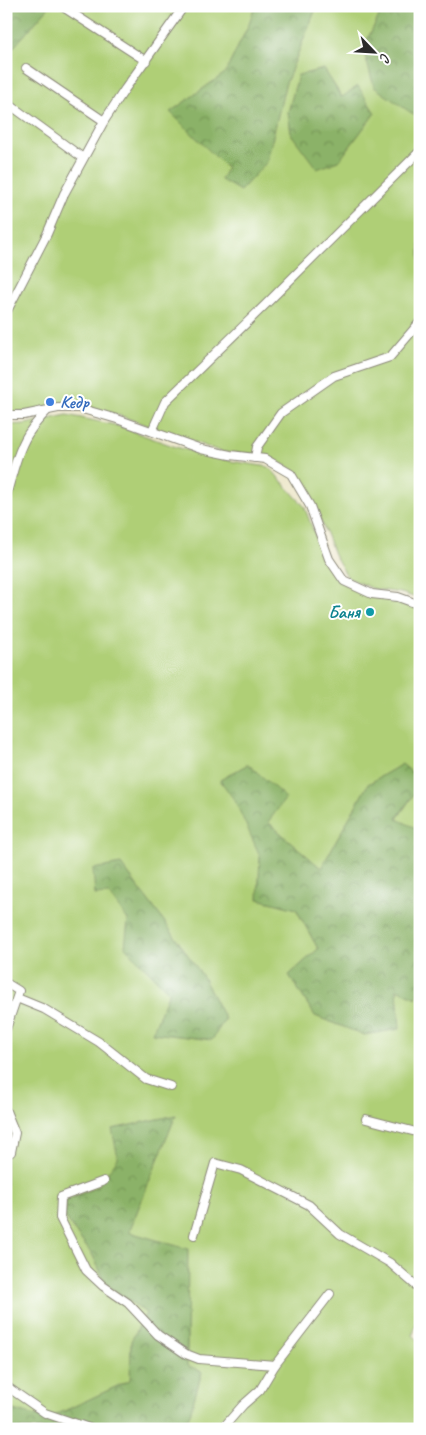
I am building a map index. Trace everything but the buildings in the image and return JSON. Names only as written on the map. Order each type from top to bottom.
[{"type":"street","points":[[6,313],[47,234],[64,194],[104,121],[184,6]]},
{"type":"street","points":[[63,7],[146,61]]},
{"type":"street","points":[[26,68],[104,121]]},
{"type":"street","points":[[6,102],[83,158]]},
{"type":"street","points":[[152,431],[165,402],[279,292],[420,151]]},
{"type":"street","points":[[255,458],[257,447],[281,413],[334,376],[390,357],[420,322]]},
{"type":"street","points":[[6,416],[58,408],[78,408],[117,419],[201,449],[265,460],[292,474],[310,506],[329,559],[344,581],[372,594],[398,597],[420,605]]},
{"type":"street","points":[[6,496],[16,462],[27,435],[48,410]]},
{"type":"street","points":[[6,983],[20,990],[6,1030]]},
{"type":"street","points":[[17,998],[44,1009],[99,1042],[146,1079],[171,1087]]},
{"type":"street","points":[[6,1111],[16,1133],[11,1152]]},
{"type":"street","points":[[366,1119],[420,1133]]},
{"type":"street","points":[[194,1235],[215,1164],[241,1170],[309,1205],[340,1234],[390,1264],[420,1288]]},
{"type":"street","points":[[104,1181],[61,1198],[60,1218],[86,1270],[103,1286],[128,1303],[158,1335],[186,1354],[199,1360],[275,1365]]},
{"type":"street","points":[[222,1429],[243,1405],[260,1390],[275,1365],[330,1294]]},
{"type":"street","points":[[6,1386],[45,1413],[92,1429]]},
{"type":"green space","points":[[6,6],[50,6],[6,56]]},
{"type":"green space","points":[[50,6],[255,6],[248,26],[225,73],[170,112],[227,168],[221,180],[240,191],[267,162],[285,86],[317,6],[384,6],[363,48],[374,87],[420,119],[420,599],[401,593],[374,589],[348,578],[334,554],[314,503],[297,472],[267,455],[222,452],[121,416],[69,403],[25,412],[6,413],[6,56]],"holes":[[[324,69],[342,97],[358,86],[375,113],[339,161],[317,169],[291,134],[288,112],[298,75]]]},
{"type":"green space","points":[[255,6],[317,6],[285,86],[267,162],[240,191],[220,180],[170,112],[225,73],[248,26]]},
{"type":"green space","points":[[384,6],[420,6],[420,119],[374,88],[363,48]]},
{"type":"green space","points":[[325,69],[341,97],[358,85],[375,113],[339,161],[316,170],[291,134],[288,112],[298,75]]},
{"type":"green space","points":[[67,415],[115,425],[176,447],[230,461],[269,467],[304,506],[325,561],[340,582],[370,597],[398,601],[420,609],[420,779],[402,764],[368,784],[321,868],[268,822],[286,798],[248,764],[220,780],[235,801],[260,856],[258,899],[296,909],[318,949],[289,975],[315,1016],[364,1035],[400,1029],[397,989],[416,998],[420,990],[420,1313],[418,1314],[413,1335],[420,1343],[420,1429],[173,1429],[189,1417],[202,1372],[187,1365],[188,1249],[129,1232],[176,1115],[112,1129],[118,1158],[98,1186],[65,1201],[65,1218],[93,1256],[106,1284],[146,1313],[131,1341],[130,1380],[47,1419],[6,1408],[6,425],[25,424]],"holes":[[[121,864],[202,975],[225,1019],[212,1040],[152,1033],[169,992],[125,947],[128,920],[109,894],[95,895],[93,869]]]},
{"type":"green space","points":[[248,764],[287,798],[268,822],[321,868],[368,784],[402,764],[420,779],[420,785],[397,818],[420,830],[420,990],[416,998],[397,990],[400,1029],[364,1035],[315,1016],[289,975],[318,949],[296,909],[258,899],[260,856],[220,780]]},
{"type":"green space","points":[[420,785],[420,830],[397,819]]},
{"type":"green space","points":[[121,864],[202,975],[225,1019],[212,1040],[152,1033],[169,992],[124,947],[128,919],[95,895],[92,869]]},
{"type":"green space","points":[[176,1115],[129,1232],[188,1249],[187,1364],[202,1372],[189,1417],[173,1429],[6,1429],[6,1408],[47,1419],[130,1380],[131,1341],[146,1313],[106,1284],[93,1256],[65,1217],[65,1201],[98,1186],[112,1129]]},
{"type":"place","name":"Кедр","points":[[50,402]]},
{"type":"place","name":"Баня","points":[[370,612]]}]
